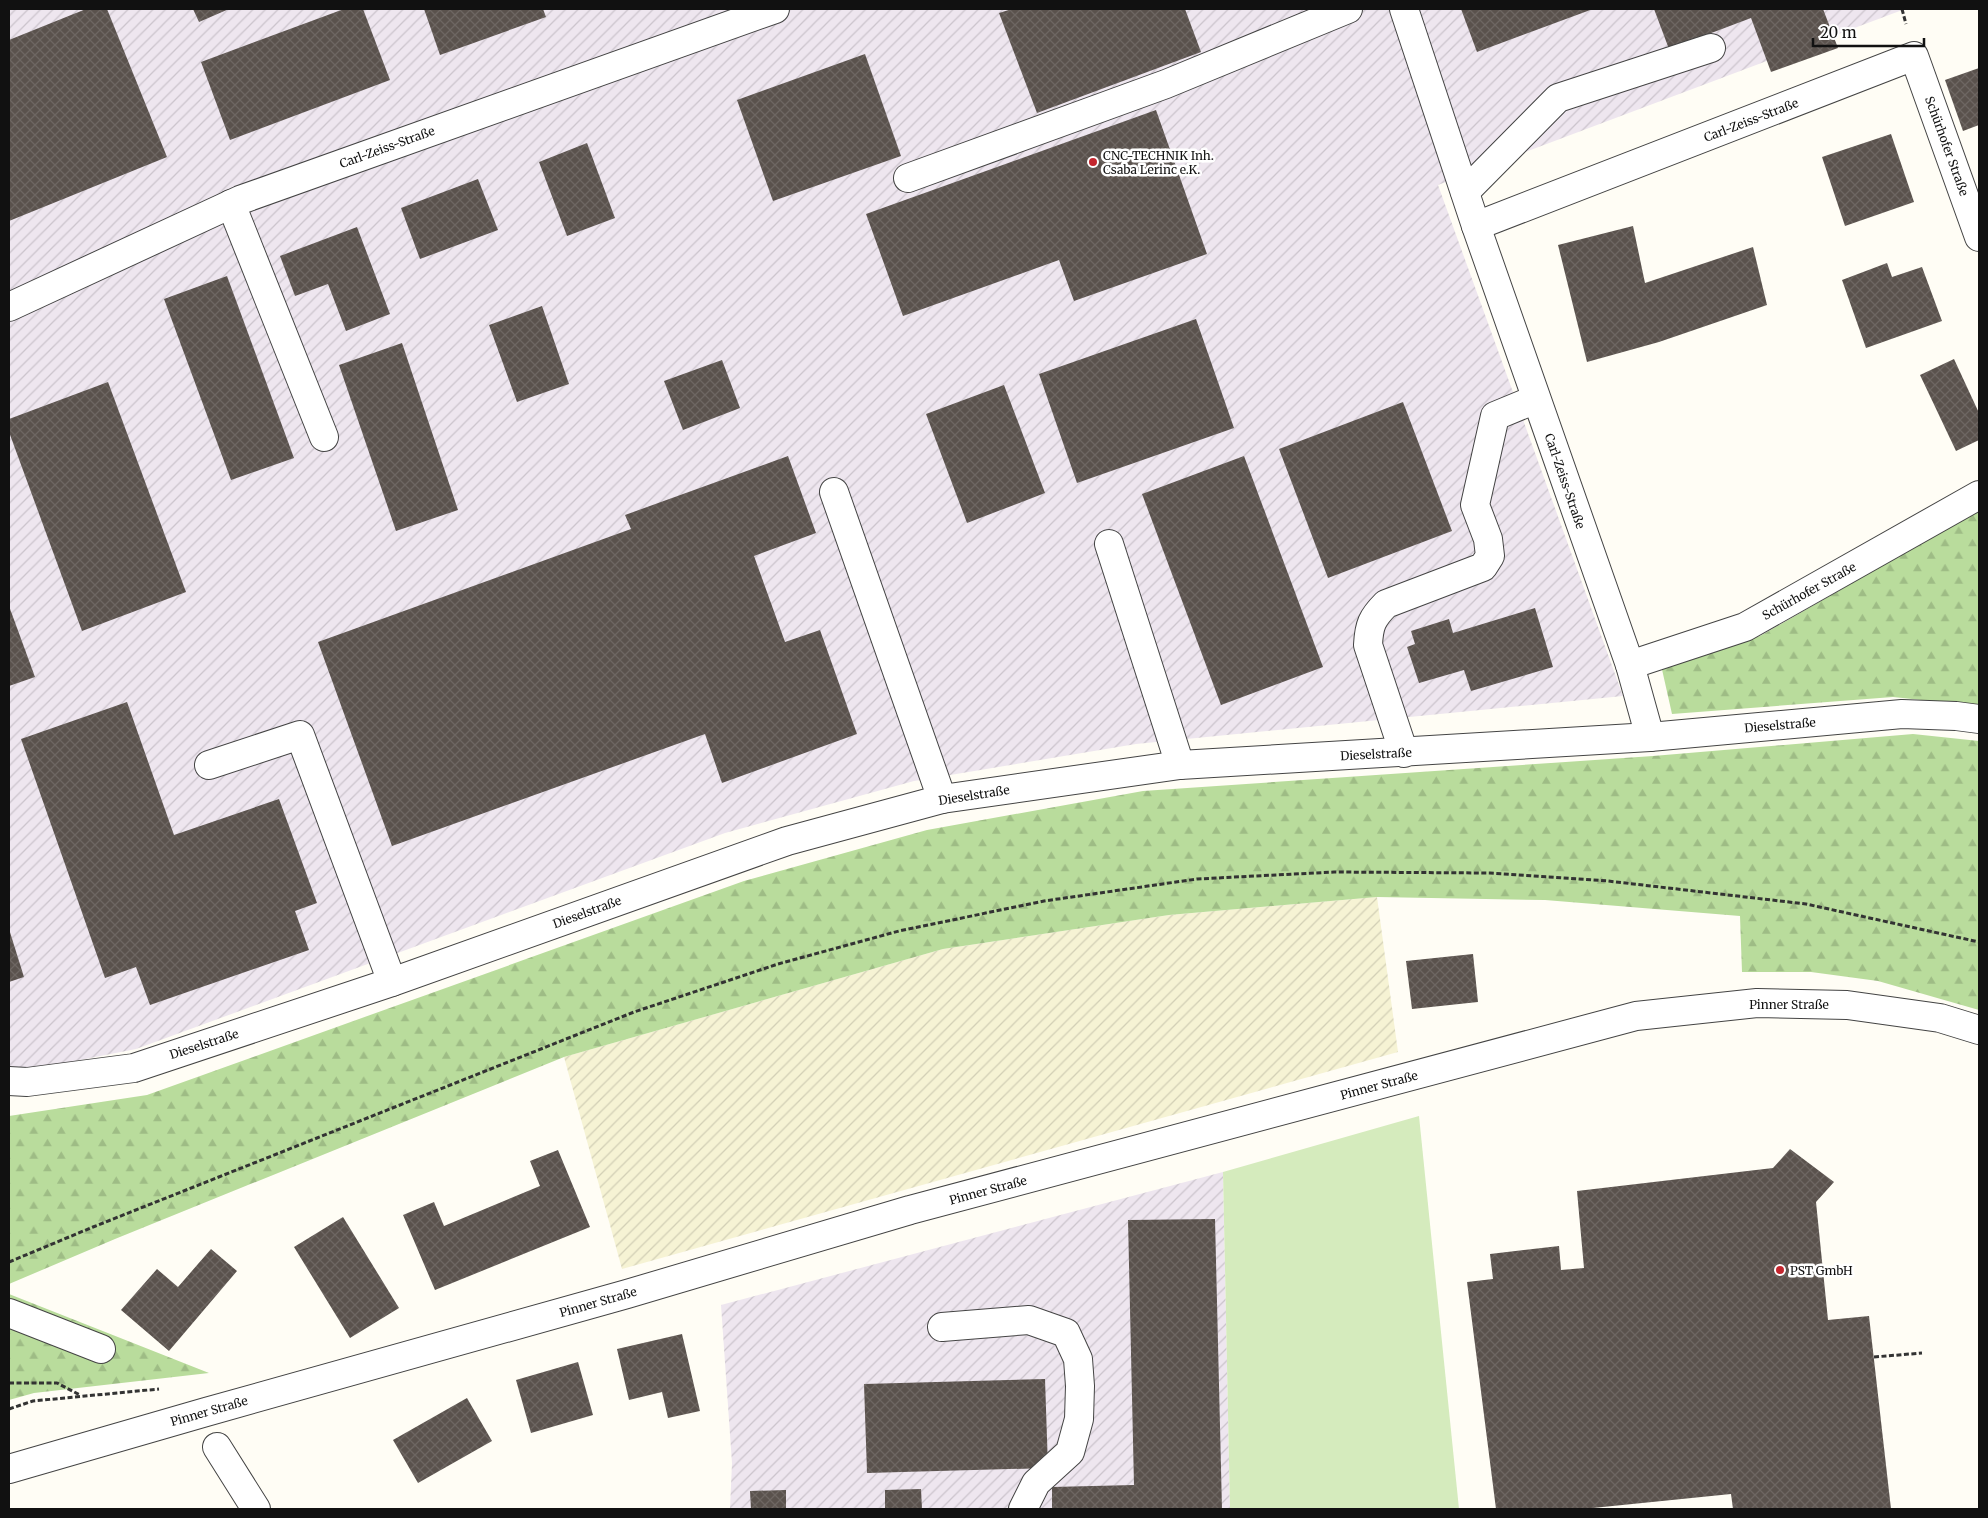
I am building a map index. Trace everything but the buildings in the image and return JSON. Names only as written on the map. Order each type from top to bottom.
[{"type":"street","name":"Carl-Zeiss-Straße","points":[[9,307],[231,204],[775,9]]},
{"type":"street","points":[[908,178],[1166,84],[1348,9]]},
{"type":"street","name":"Carl-Zeiss-Straße","points":[[1404,9],[1476,226],[1630,665],[1650,737]]},
{"type":"street","points":[[1465,192],[1558,98],[1711,48]]},
{"type":"street","name":"Carl-Zeiss-Straße","points":[[1476,226],[1914,56]]},
{"type":"street","name":"Schürhofer Straße","points":[[1914,56],[1979,237]]},
{"type":"street","points":[[231,204],[324,437]]},
{"type":"street","points":[[1404,753],[1368,645],[1368,630],[1375,615],[1386,604],[1483,567],[1490,556],[1488,539],[1475,505],[1495,416],[1536,399]]},
{"type":"street","points":[[834,492],[942,799]]},
{"type":"street","name":"Schürhofer Straße","points":[[1630,665],[1745,628],[1979,495]]},
{"type":"street","points":[[1109,544],[1180,764]]},
{"type":"street","name":"Dieselstraße","points":[[9,1080],[27,1082],[134,1068],[392,982],[787,841],[942,799],[1180,764],[1404,753],[1650,737],[1902,714],[1956,716],[1979,719]]},
{"type":"street","points":[[209,764],[300,735],[392,982]]},
{"type":"street","name":"Pinner Straße","points":[[9,1470],[206,1412],[627,1294],[910,1210],[1636,1016],[1756,1003],[1848,1005],[1940,1018],[1979,1030]]},
{"type":"street","points":[[9,1313],[101,1349]]},
{"type":"street","points":[[942,1327],[1029,1320],[1066,1333],[1078,1359],[1080,1386],[1079,1420],[1070,1452],[1036,1483],[1022,1509]]},
{"type":"street","points":[[217,1447],[256,1509]]},
{"type":"path","points":[[10,1262],[111,1219],[634,1012],[778,964],[900,931],[1044,901],[1197,879],[1334,872],[1490,873],[1608,881],[1806,904],[1979,942]]},
{"type":"path","points":[[1874,1357],[1922,1353]]},
{"type":"path","points":[[9,1383],[57,1383],[81,1395]]},
{"type":"path","points":[[9,1409],[33,1402],[81,1395],[160,1389]]},
{"type":"shaded area","points":[[9,9],[1905,9],[1438,185],[1623,696],[1136,744],[914,781],[725,833],[136,1049],[9,1074]]},
{"type":"shaded area","points":[[1377,897],[1398,1052],[622,1269],[564,1057],[943,949],[1169,915]]},
{"type":"shaded area","points":[[1223,1172],[1230,1509],[730,1509],[732,1463],[721,1305]]},
{"type":"green space","points":[[1979,510],[1979,706],[1893,697],[1672,714],[1661,665],[1760,636]]},
{"type":"green space","points":[[1913,734],[1979,741],[1979,1010],[1878,981],[1811,972],[1742,972],[1740,916],[1545,900],[1377,897],[1169,915],[943,949],[564,1057],[115,1239],[9,1284],[9,1116],[147,1095],[744,881],[927,830],[1143,791],[1653,756]]},
{"type":"green space","points":[[1419,1116],[1459,1509],[1230,1509],[1223,1172]]},
{"type":"green space","points":[[9,1294],[209,1373],[34,1393],[9,1400]]},
{"type":"place","name":"CNC-TECHNIK Inh. Csaba Lerinc e.K.","points":[[1093,162]]},
{"type":"place","name":"PST GmbH","points":[[1780,1270]]}]
